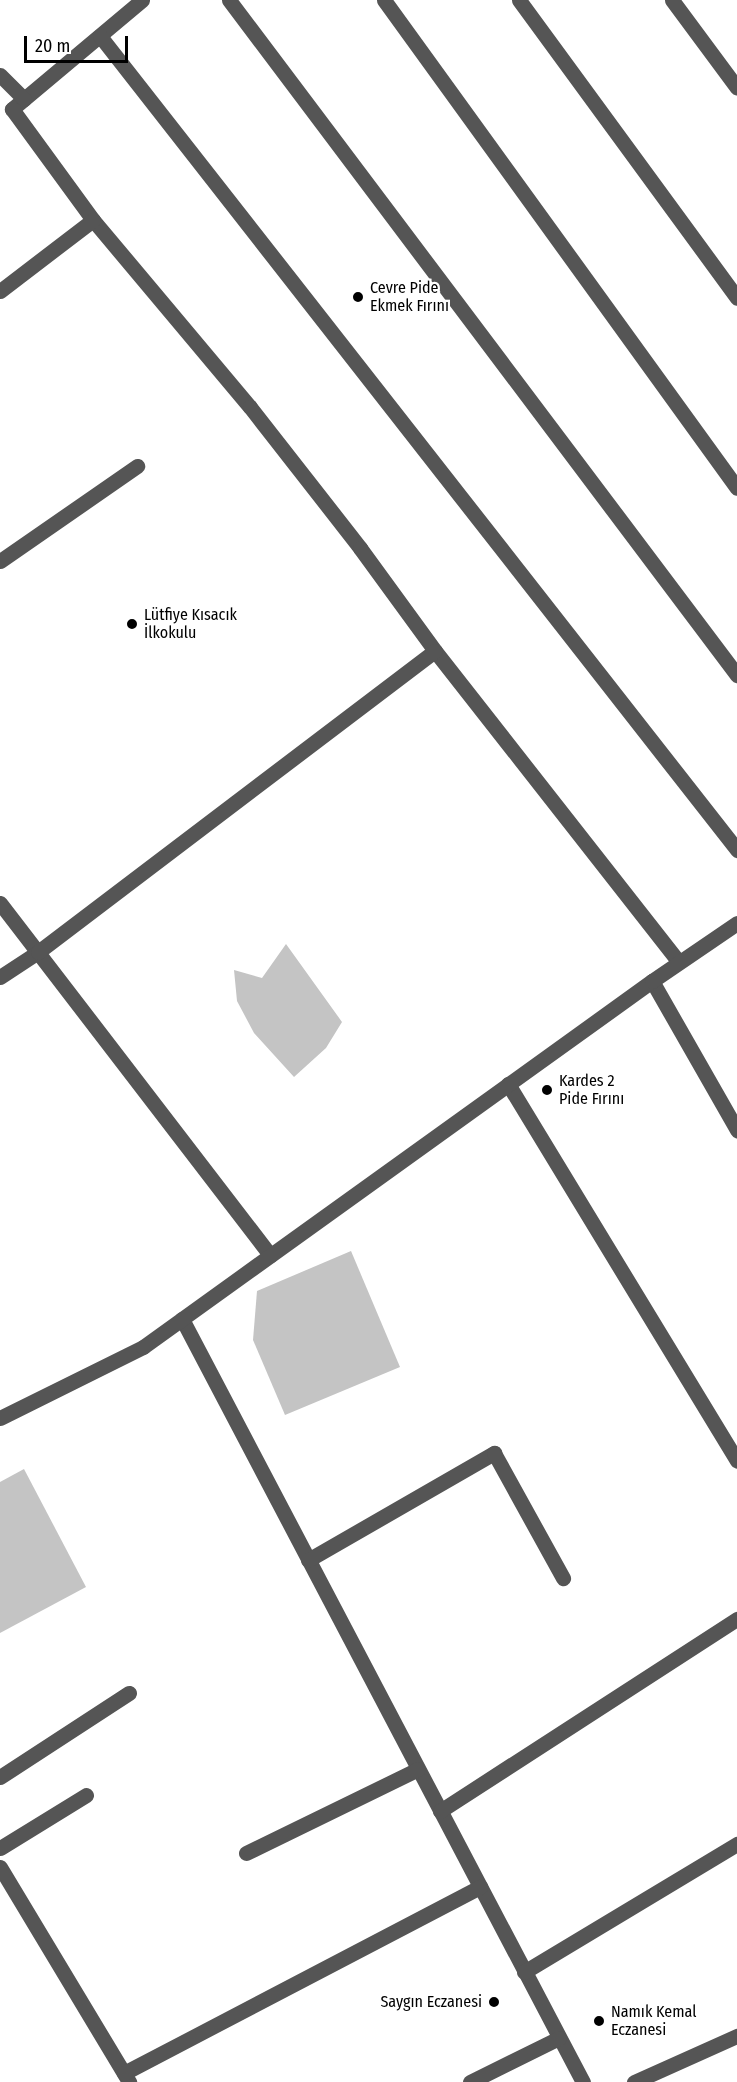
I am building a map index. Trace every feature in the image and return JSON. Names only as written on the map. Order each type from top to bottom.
[{"type":"street","points":[[229,0],[737,675]]},
{"type":"street","points":[[384,0],[737,488]]},
{"type":"street","points":[[519,0],[737,298]]},
{"type":"street","points":[[672,0],[737,88]]},
{"type":"street","points":[[139,1],[12,109],[93,220],[250,407],[360,548],[435,651],[679,962]]},
{"type":"street","points":[[100,36],[737,850]]},
{"type":"street","points":[[0,75],[24,99]]},
{"type":"street","points":[[0,291],[93,220]]},
{"type":"street","points":[[0,561],[137,466]]},
{"type":"street","points":[[0,977],[38,952],[435,651]]},
{"type":"street","points":[[0,903],[270,1255]]},
{"type":"street","points":[[0,1418],[143,1347],[652,981],[679,962],[735,930]]},
{"type":"street","points":[[652,981],[737,1130]]},
{"type":"street","points":[[508,1084],[737,1461]]},
{"type":"street","points":[[182,1319],[583,2082]]},
{"type":"street","points":[[308,1560],[494,1453],[563,1578]]},
{"type":"street","points":[[440,1811],[737,1619]]},
{"type":"street","points":[[0,1777],[129,1693]]},
{"type":"street","points":[[246,1853],[418,1769]]},
{"type":"street","points":[[0,1848],[86,1795]]},
{"type":"street","points":[[524,1972],[737,1844]]},
{"type":"street","points":[[0,1867],[127,2078],[480,1887]]},
{"type":"street","points":[[634,2082],[737,2036]]},
{"type":"street","points":[[470,2082],[559,2038]]},
{"type":"building","points":[[286,944],[342,1022],[326,1048],[294,1077],[254,1033],[237,1001],[234,970],[262,978]]},
{"type":"building","points":[[351,1251],[400,1367],[285,1415],[253,1340],[257,1291]]},
{"type":"building","points":[[24,1469],[86,1587],[0,1633],[0,1482]]},
{"type":"place","name":"Cevre Pide Ekmek Fırını","points":[[358,297]]},
{"type":"place","name":"Lütfiye Kısacık İlkokulu","points":[[132,624]]},
{"type":"place","name":"Kardes 2 Pide Fırını","points":[[547,1090]]},
{"type":"place","name":"Saygın Eczanesi","points":[[494,2002]]},
{"type":"place","name":"Namık Kemal Eczanesi","points":[[599,2021]]}]
